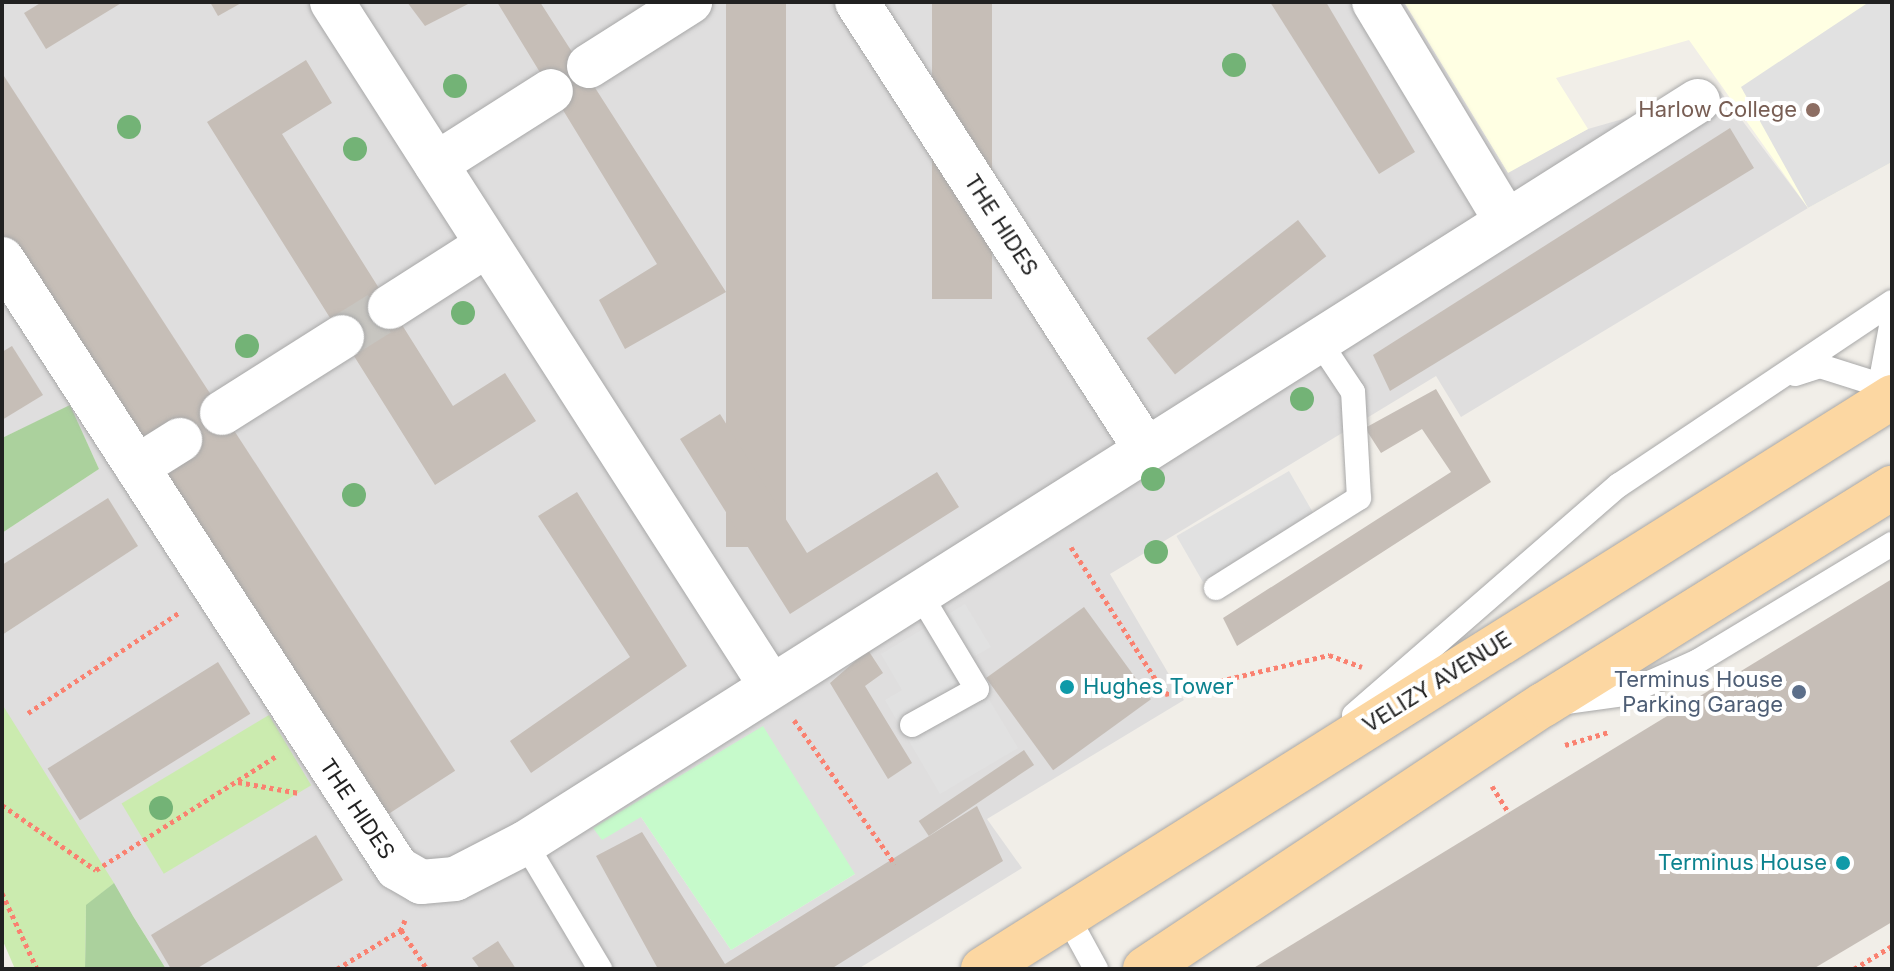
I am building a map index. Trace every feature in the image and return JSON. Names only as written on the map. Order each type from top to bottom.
[{"type":"main road","name":"VELIZY AVENUE","points":[[983,969],[1892,397]]},
{"type":"main road","points":[[1145,969],[1543,705],[1892,488]]},
{"type":"street","points":[[332,2],[769,683]]},
{"type":"street","points":[[589,66],[690,2]]},
{"type":"street","name":"THE HIDES","points":[[857,2],[1145,448]]},
{"type":"street","points":[[1374,2],[1505,219]]},
{"type":"street","points":[[436,164],[551,91]]},
{"type":"street","points":[[421,882],[455,879],[525,843],[769,683],[1505,219],[1698,101]]},
{"type":"street","points":[[390,307],[487,245]]},
{"type":"street","name":"THE HIDES","points":[[2,259],[307,736],[397,868],[421,882]]},
{"type":"street","points":[[222,413],[342,337]]},
{"type":"street","points":[[137,467],[180,440]]},
{"type":"lane","points":[[1277,782],[1619,485],[1892,302]]},
{"type":"lane","points":[[1774,381],[1820,366],[1880,385],[1892,321]]},
{"type":"lane","points":[[1216,588],[1359,498],[1353,392],[1317,338]]},
{"type":"lane","points":[[1543,705],[1625,694],[1698,661],[1892,544]]},
{"type":"lane","points":[[912,725],[977,689],[918,591]]},
{"type":"lane","points":[[525,843],[600,969]]},
{"type":"lane","points":[[1066,914],[1096,969]]},
{"type":"path","points":[[1047,509],[1165,694],[1329,655],[1374,671],[1412,648],[1419,659]]},
{"type":"path","points":[[28,713],[213,590]]},
{"type":"path","points":[[769,683],[895,864]]},
{"type":"path","points":[[2,805],[96,870],[307,736]]},
{"type":"path","points":[[1470,753],[1509,813]]},
{"type":"path","points":[[337,969],[401,930],[421,882]]},
{"type":"path","points":[[2,893],[37,969]]},
{"type":"path","points":[[401,930],[427,969]]},
{"type":"path","points":[[1854,969],[1892,946]]},
{"type":"shaded area","points":[[2,2],[1404,2],[1508,172],[1588,129],[1720,91],[1808,208],[1461,417],[1436,376],[1110,574],[1184,700],[987,819],[1022,868],[858,969],[166,969],[2,705],[2,533],[99,469],[70,406],[2,438]],"holes":[[[641,817],[855,874],[731,950]]]},
{"type":"shaded area","name":"Harlow College","points":[[1404,2],[1892,2],[1892,162],[1808,208],[1689,40],[1556,78],[1588,129],[1508,173]]},
{"type":"shaded area","points":[[1869,2],[1892,2],[1892,162],[1808,208],[1741,87]]},
{"type":"shaded area","points":[[1289,471],[1316,517],[1203,582],[1176,536]]},
{"type":"shaded area","points":[[965,604],[991,647],[966,661],[1018,748],[940,794],[885,700],[902,690],[881,654]]},
{"type":"green space","points":[[70,405],[99,469],[2,533],[2,438]]},
{"type":"green space","points":[[2,704],[114,883],[86,906],[85,969],[15,969],[2,939]]},
{"type":"green space","points":[[269,715],[311,785],[164,874],[122,804]]},
{"type":"green space","points":[[763,726],[855,874],[731,950],[641,817],[602,840],[593,828]]},
{"type":"green space","points":[[114,883],[166,969],[85,969],[86,905]]},
{"type":"building","points":[[42,2],[123,2],[46,49],[24,13]]},
{"type":"building","points":[[210,2],[243,2],[218,16]]},
{"type":"building","points":[[407,2],[472,2],[425,26]]},
{"type":"building","points":[[497,2],[540,2],[726,292],[625,349],[599,300],[657,264]]},
{"type":"building","points":[[726,2],[786,2],[786,547],[726,547]]},
{"type":"building","points":[[932,2],[992,2],[992,299],[932,299]]},
{"type":"building","points":[[1270,2],[1326,2],[1415,152],[1379,174]]},
{"type":"building","points":[[306,60],[332,103],[282,134],[453,406],[505,373],[536,421],[435,485],[207,122]]},
{"type":"building","points":[[2,73],[455,771],[379,820],[2,240]]},
{"type":"building","points":[[1730,128],[1754,168],[1390,391],[1373,355]]},
{"type":"building","points":[[1298,220],[1326,256],[1175,374],[1147,338]]},
{"type":"building","points":[[12,346],[43,395],[2,420],[2,352]]},
{"type":"building","points":[[1436,389],[1491,482],[1237,646],[1223,618],[1451,472],[1422,429],[1381,453],[1365,428]]},
{"type":"building","points":[[720,414],[807,553],[937,472],[959,507],[790,614],[680,439]]},
{"type":"building","points":[[577,492],[687,666],[531,773],[510,741],[630,657],[538,516]]},
{"type":"building","points":[[108,498],[138,546],[2,635],[2,565]]},
{"type":"building","name":"Terminus House Parking Garage","points":[[1892,579],[1892,922],[1813,969],[1252,969]]},
{"type":"building","name":"Hughes Tower","points":[[1084,607],[1151,699],[1053,770],[986,678]]},
{"type":"building","points":[[868,650],[883,673],[865,686],[912,763],[888,779],[830,683]]},
{"type":"building","points":[[218,662],[250,714],[80,820],[48,769]]},
{"type":"building","points":[[1024,750],[1034,765],[929,836],[919,821]]},
{"type":"building","points":[[977,806],[1003,861],[831,969],[658,969],[596,856],[642,832],[725,964]]},
{"type":"building","points":[[316,835],[343,880],[196,969],[171,969],[151,935]]},
{"type":"building","points":[[498,941],[516,969],[480,969],[472,958]]},
{"type":"tunnel","points":[[342,337],[390,307]]},
{"type":"place","name":"Harlow College","points":[[1813,110]]},
{"type":"place","name":"Hughes Tower","points":[[1067,687]]},
{"type":"place","name":"Terminus House Parking Garage","points":[[1799,692]]},
{"type":"place","name":"Terminus House","points":[[1843,863]]}]
